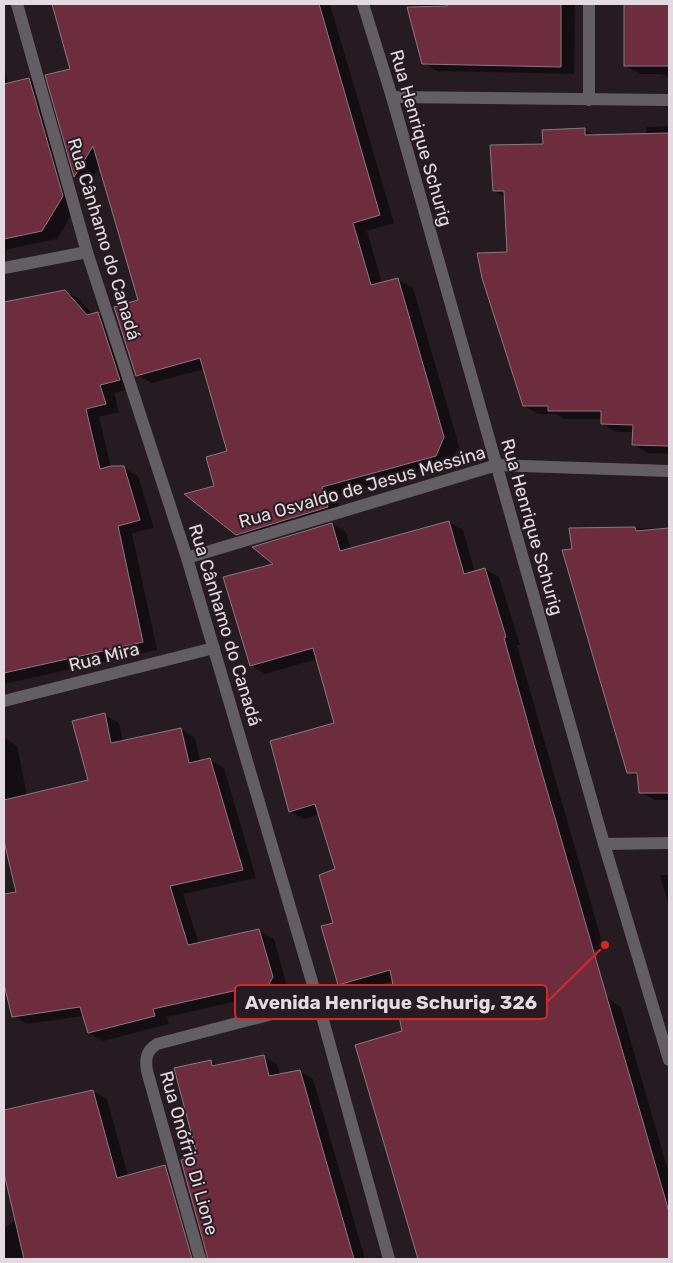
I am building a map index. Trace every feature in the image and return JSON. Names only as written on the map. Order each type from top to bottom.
[{"type":"street","name":"Rua Cânhamo do Canadá","points":[[17,4],[87,252],[187,558],[214,648],[318,1002],[389,1259]]},
{"type":"street","name":"Rua Henrique Schurig","points":[[363,4],[392,97],[604,844],[669,1060]]},
{"type":"street","points":[[589,4],[589,100]]},
{"type":"street","points":[[392,97],[669,100]]},
{"type":"street","points":[[4,268],[87,252]]},
{"type":"street","name":"Rua Osvaldo de Jesus Messina","points":[[187,558],[497,465],[669,471]]},
{"type":"street","name":"Rua Mira","points":[[4,701],[214,648]]},
{"type":"street","points":[[604,844],[669,843]]},
{"type":"street","name":"Rua Onófrio Di Lione","points":[[200,1259],[147,1070],[146,1055],[157,1044],[318,1002]]},
{"type":"building","points":[[52,4],[319,4],[380,215],[353,223],[371,285],[398,278],[444,437],[436,456],[322,487],[328,507],[236,535],[184,494],[214,486],[206,457],[227,451],[200,358],[136,376],[114,307],[138,300],[93,146],[74,177],[45,75],[70,69]]},
{"type":"building","points":[[447,4],[561,4],[561,67],[422,64],[407,7],[447,6]]},
{"type":"building","points":[[624,4],[669,4],[669,66],[624,66]]},
{"type":"building","points":[[29,78],[63,196],[42,231],[4,239],[4,84]]},
{"type":"building","points":[[585,128],[585,135],[669,133],[669,446],[632,445],[633,425],[601,424],[601,411],[548,411],[548,406],[523,406],[482,278],[477,253],[507,252],[504,191],[493,191],[490,145],[543,144],[542,130]]},
{"type":"building","points":[[65,290],[87,315],[98,312],[120,380],[100,385],[106,404],[86,409],[100,469],[111,466],[124,466],[140,520],[118,526],[143,642],[4,673],[4,302]]},
{"type":"building","points":[[449,521],[464,574],[485,568],[506,637],[504,638],[542,773],[669,1212],[669,1259],[418,1259],[355,1045],[402,1031],[390,970],[338,985],[321,926],[333,923],[319,875],[335,869],[315,804],[289,812],[270,741],[334,723],[313,648],[250,666],[223,577],[273,564],[252,547],[332,523],[340,551]]},
{"type":"building","points":[[635,527],[636,531],[669,528],[669,793],[639,793],[637,773],[627,773],[562,550],[572,549],[569,528]]},
{"type":"building","points":[[105,713],[111,743],[181,728],[189,763],[210,758],[243,870],[170,886],[188,945],[259,929],[273,977],[266,989],[243,994],[242,989],[153,1009],[155,1016],[88,1033],[80,1007],[12,1017],[4,984],[4,894],[16,892],[4,841],[4,800],[88,780],[72,721]]},
{"type":"building","points":[[264,1055],[269,1076],[300,1070],[354,1259],[208,1259],[181,1160],[197,1155],[174,1068],[211,1060],[212,1066]]},
{"type":"building","points":[[93,1090],[117,1178],[165,1165],[192,1259],[24,1259],[4,1173],[4,1110]]},
{"type":"place","name":"Avenida Henrique Schurig, 326","points":[[605,945]]}]
